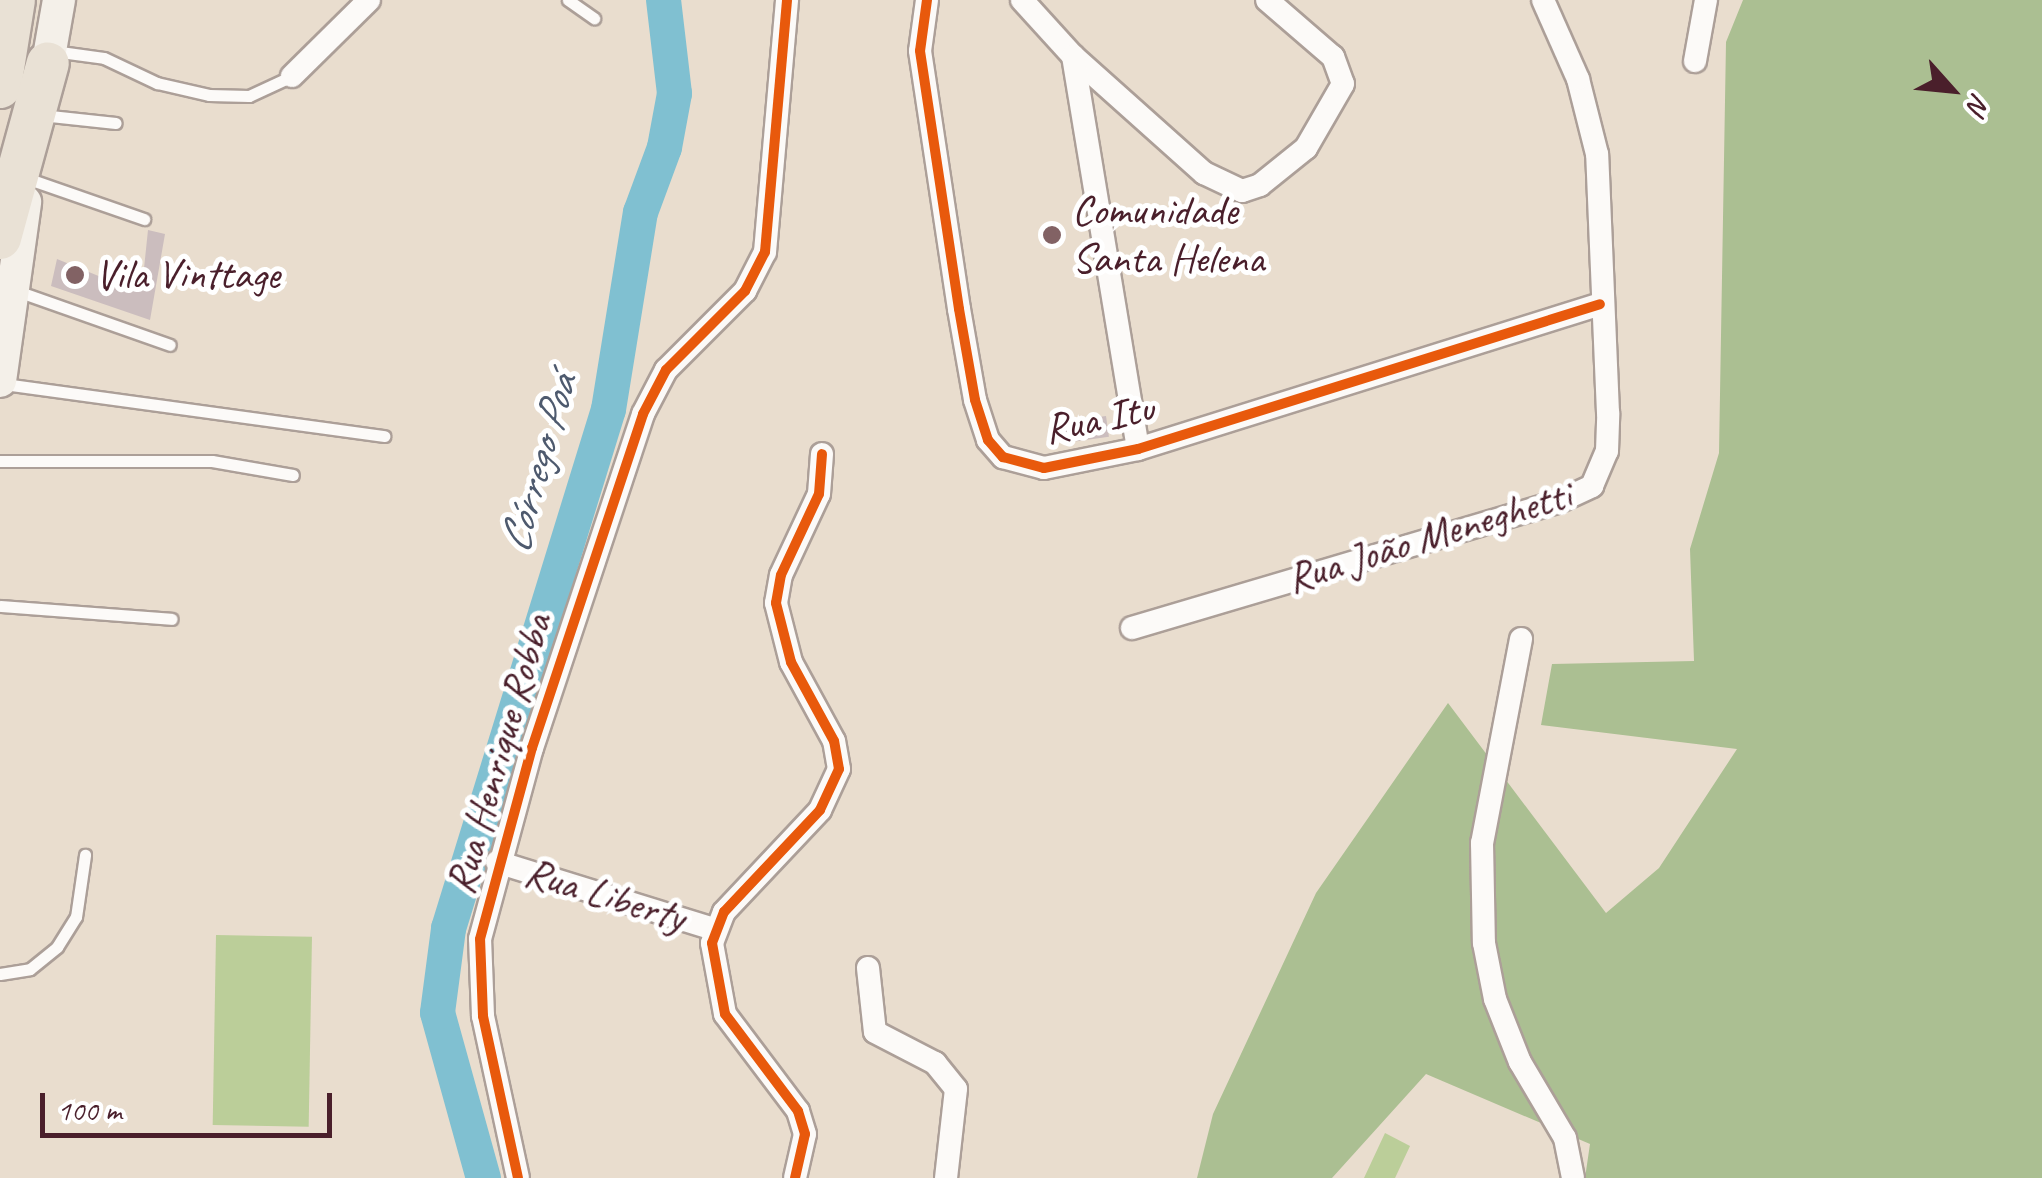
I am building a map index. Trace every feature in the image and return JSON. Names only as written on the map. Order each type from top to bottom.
[{"type":"highway","points":[[0,87],[14,0]]},
{"type":"highway","points":[[0,238],[49,57]]},
{"type":"main road","points":[[0,382],[59,0]]},
{"type":"street","points":[[292,76],[369,0]]},
{"type":"street","name":"Rua Henrique Robba","points":[[518,1178],[479,977],[480,939],[498,862],[643,414],[666,370],[745,291],[765,252],[787,0]]},
{"type":"street","name":"Rua Itu","points":[[927,0],[920,51],[959,309],[988,440],[1002,457],[1044,468],[1138,448],[1600,304]]},
{"type":"street","points":[[1022,0],[1072,56],[1204,172],[1242,191],[1260,186],[1306,148],[1344,84],[1333,57],[1267,0]]},
{"type":"street","name":"Rua João Meneghetti","points":[[1132,628],[1558,502],[1592,486],[1607,451],[1593,126],[1543,0]]},
{"type":"street","points":[[1695,61],[1706,0]]},
{"type":"street","points":[[1072,56],[1138,448]]},
{"type":"street","points":[[796,1178],[806,1134],[798,1110],[725,1014],[713,928],[820,810],[837,780],[834,740],[791,662],[776,603],[781,575],[819,494],[822,454]]},
{"type":"street","points":[[1522,639],[1482,842],[1484,943],[1495,999],[1520,1062],[1564,1138],[1573,1178]]},
{"type":"street","name":"Rua Liberty","points":[[498,862],[713,928]]},
{"type":"street","points":[[868,968],[876,1032],[934,1063],[956,1089],[946,1178]]},
{"type":"lane","points":[[568,0],[594,18]]},
{"type":"lane","points":[[49,57],[104,58],[157,83],[209,96],[249,96],[292,76]]},
{"type":"lane","points":[[39,114],[116,123]]},
{"type":"lane","points":[[29,179],[144,219]]},
{"type":"lane","points":[[13,290],[170,346]]},
{"type":"lane","points":[[0,382],[384,436]]},
{"type":"lane","points":[[0,461],[212,461],[292,475]]},
{"type":"lane","points":[[0,606],[172,620]]},
{"type":"lane","points":[[0,974],[30,969],[57,947],[76,917],[85,855]]},
{"type":"green space","points":[[1743,0],[2042,0],[2042,1178],[1585,1178],[1590,1144],[1426,1074],[1332,1178],[1197,1178],[1213,1114],[1316,893],[1448,703],[1606,913],[1659,868],[1737,749],[1541,725],[1552,664],[1694,661],[1690,549],[1719,453],[1726,42]]},
{"type":"green space","points":[[216,935],[312,937],[309,1127],[213,1125]]},
{"type":"green space","points":[[1385,1133],[1410,1146],[1395,1178],[1364,1178]]},
{"type":"building","name":"Vila Vinttage","points":[[148,230],[165,234],[150,320],[51,286],[57,259],[123,286],[130,272],[143,278]]},
{"type":"building","points":[[1106,416],[1109,437],[1064,443],[1061,422]]},
{"type":"waterway","name":"Córrego Poá","points":[[483,1178],[437,1012],[448,928],[608,409],[640,212],[664,147],[674,93],[663,0]]},
{"type":"cycle path","points":[[518,1178],[483,1016],[480,939],[532,748],[643,414],[666,370],[745,291],[765,252],[787,0]]},
{"type":"cycle path","points":[[927,0],[920,51],[959,309],[975,400],[988,440],[1003,457],[1044,468],[1138,449],[1600,304]]},
{"type":"cycle path","points":[[795,1178],[805,1134],[798,1111],[725,1014],[712,943],[724,912],[820,810],[839,769],[834,741],[791,662],[776,603],[781,575],[819,494],[822,454]]},
{"type":"place","name":"Comunidade Santa Helena","points":[[1052,235]]},
{"type":"place","name":"Vila Vinttage","points":[[75,275]]}]
